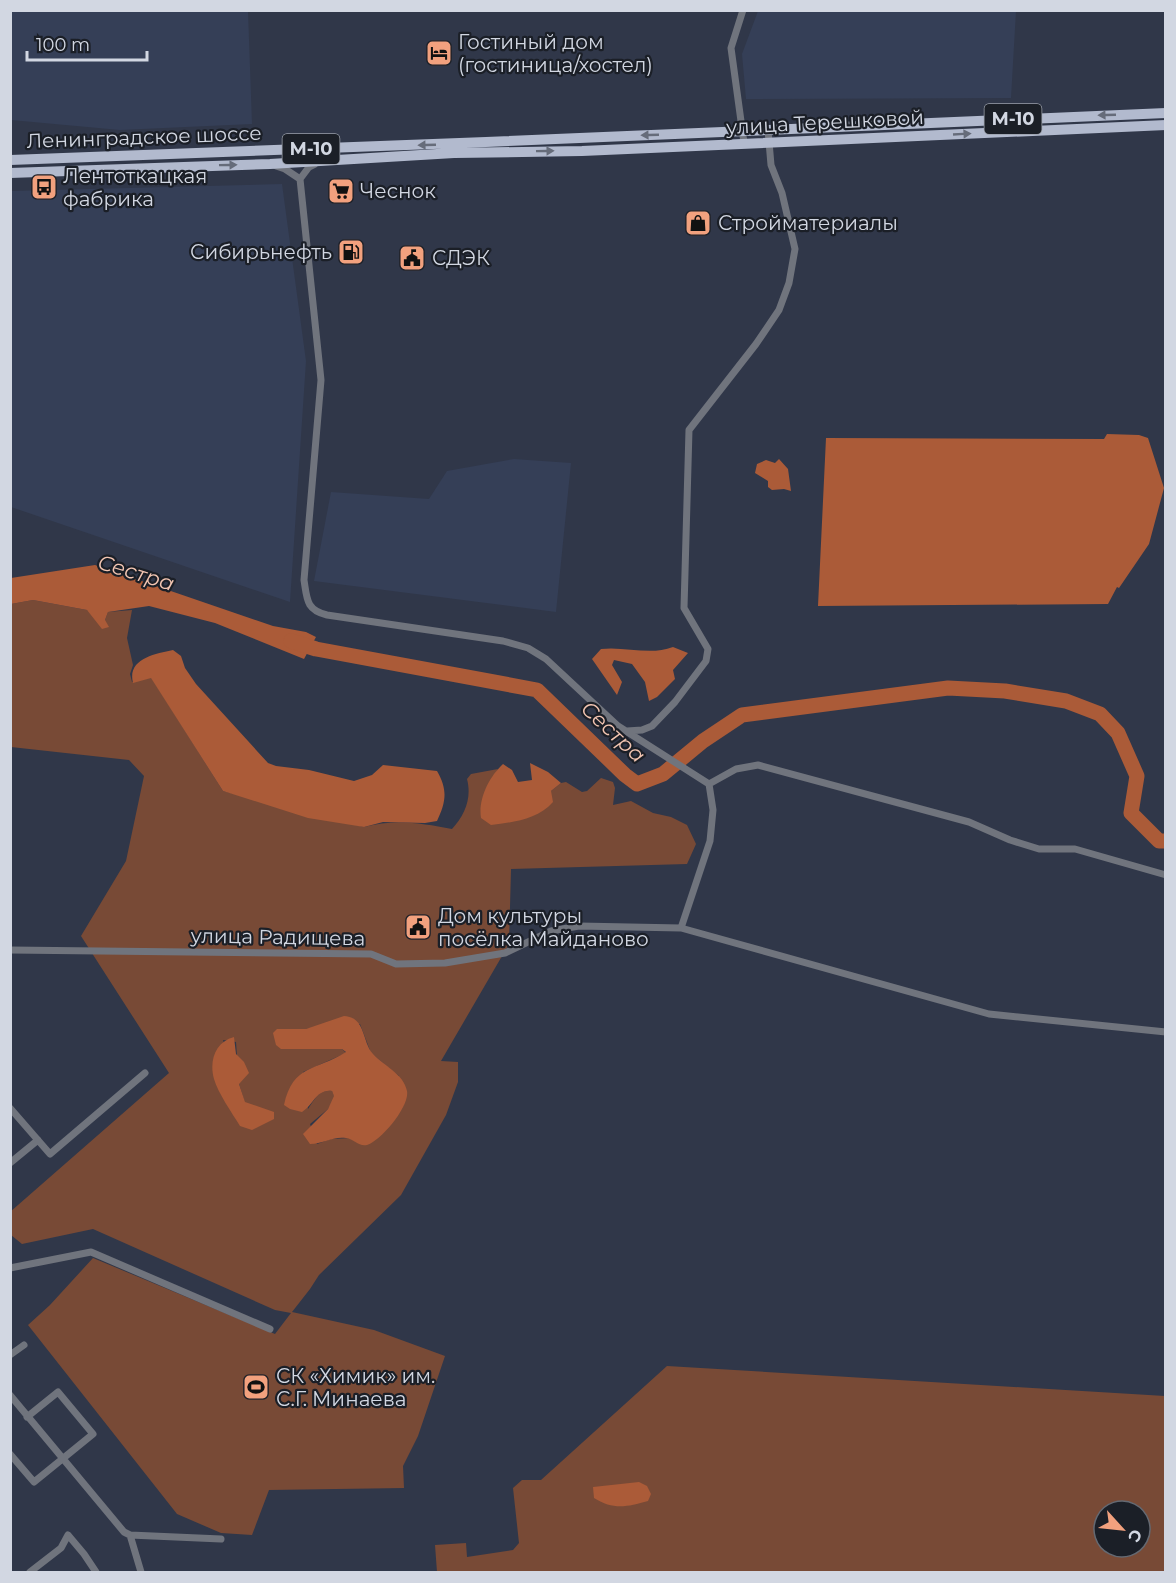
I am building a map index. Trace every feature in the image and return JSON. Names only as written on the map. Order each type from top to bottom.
[{"type":"highway","name":"улица Терешковой","points":[[567,138],[1166,113]]},
{"type":"highway","name":"улица Терешковой","points":[[486,152],[582,151],[1166,125]]},
{"type":"highway","name":"Ленинградское шоссе","points":[[10,160],[567,138]]},
{"type":"highway","name":"Ленинградское шоссе","points":[[10,173],[270,164],[486,152]]},
{"type":"street","points":[[743,10],[731,48],[744,143]]},
{"type":"street","points":[[629,733],[652,726],[675,702],[706,661],[708,649],[684,608],[689,430],[756,344],[779,310],[789,283],[795,249],[782,193],[771,165],[768,130]]},
{"type":"street","points":[[319,161],[309,167],[300,179],[321,380],[304,580],[307,602],[319,613],[327,615],[503,641],[528,648],[546,659],[618,726],[709,784],[713,810],[710,842],[681,928]]},
{"type":"street","points":[[270,164],[285,169],[300,179]]},
{"type":"street","points":[[709,784],[736,769],[758,765],[969,822],[1010,840],[1039,849],[1075,849],[1166,875]]},
{"type":"street","name":"улица Радищева","points":[[10,950],[371,954],[396,964],[445,963],[505,953],[551,930],[579,926],[681,928],[989,1014],[1166,1032]]},
{"type":"street","points":[[10,1108],[50,1154],[145,1073]]},
{"type":"street","points":[[11,1162],[38,1140]]},
{"type":"street","points":[[10,1268],[91,1252],[270,1329]]},
{"type":"street","points":[[10,1354],[24,1345]]},
{"type":"street","points":[[10,1454],[34,1482],[93,1434],[58,1392],[27,1417]]},
{"type":"street","points":[[10,1395],[124,1532],[130,1535],[221,1539]]},
{"type":"street","points":[[30,1572],[61,1548],[68,1535],[96,1572]]},
{"type":"street","points":[[130,1535],[141,1572]]},
{"type":"shaded area","points":[[10,11],[248,11],[252,124],[120,130],[11,120]]},
{"type":"shaded area","points":[[758,11],[1016,11],[1011,98],[746,99],[742,54]]},
{"type":"shaded area","points":[[282,184],[306,361],[290,602],[11,507],[11,191]]},
{"type":"shaded area","points":[[1107,434],[1139,435],[1148,438],[1164,488],[1149,544],[1119,588],[1117,587],[1108,604],[818,606],[826,438],[1104,439]]},
{"type":"shaded area","points":[[514,459],[571,463],[556,612],[314,581],[331,492],[429,499],[447,471]]},
{"type":"shaded area","points":[[779,459],[788,469],[791,491],[772,490],[768,487],[768,481],[755,473],[757,464],[766,460],[775,463]]},
{"type":"shaded area","points":[[95,565],[273,626],[306,632],[316,637],[304,659],[215,623],[149,606],[108,612],[105,620],[109,627],[102,629],[87,610],[33,600],[11,604],[11,578]]},
{"type":"shaded area","points":[[33,600],[87,610],[105,620],[108,612],[132,610],[127,638],[133,665],[130,674],[132,682],[151,677],[223,791],[364,827],[386,823],[408,823],[452,829],[461,818],[466,806],[469,793],[467,779],[471,774],[498,769],[484,794],[551,791],[566,782],[582,792],[587,791],[601,778],[613,782],[615,788],[613,805],[631,801],[653,813],[671,817],[687,825],[696,844],[687,864],[511,869],[509,944],[441,1061],[458,1062],[458,1082],[446,1115],[401,1195],[319,1275],[292,1312],[374,1330],[445,1356],[418,1436],[403,1466],[404,1488],[269,1490],[252,1535],[221,1533],[177,1514],[28,1325],[50,1305],[93,1258],[275,1334],[291,1313],[275,1310],[93,1229],[22,1244],[11,1235],[10,1212],[169,1073],[81,936],[126,861],[144,776],[129,760],[11,747],[11,604]],"holes":[[[360,1024],[371,1053],[399,1076],[350,1138],[331,1139],[317,1144],[310,1124],[328,1109],[335,1097],[332,1091],[324,1092],[308,1109],[303,1072],[346,1053],[342,1049],[282,1049],[277,1029]],[[223,1040],[236,1042],[239,1084],[245,1103]]]},
{"type":"shaded area","points":[[673,647],[688,653],[673,670],[675,679],[657,697],[649,701],[645,682],[632,664],[614,660],[612,665],[622,682],[617,695],[592,659],[601,649],[655,651]]},
{"type":"shaded area","points":[[173,650],[181,656],[185,668],[196,684],[268,763],[354,781],[372,775],[383,765],[437,771],[443,784],[444,796],[437,821],[383,822],[364,827],[308,818],[223,791],[151,678],[133,683],[132,675],[138,663],[150,656]]},
{"type":"shaded area","points":[[530,763],[548,772],[561,783],[551,791],[553,802],[540,813],[516,821],[491,825],[481,818],[483,796],[498,769],[503,764],[512,770],[518,782],[532,780]]},
{"type":"shaded area","points":[[344,1016],[351,1017],[360,1025],[369,1049],[402,1080],[407,1097],[399,1114],[387,1130],[367,1145],[341,1138],[310,1144],[303,1134],[328,1109],[334,1096],[332,1091],[322,1092],[302,1112],[284,1105],[288,1092],[293,1082],[307,1070],[346,1052],[342,1049],[281,1049],[276,1045],[273,1033],[277,1029],[306,1029]]},
{"type":"shaded area","points":[[234,1037],[236,1054],[244,1062],[249,1073],[239,1084],[245,1102],[274,1112],[274,1119],[252,1130],[240,1126],[214,1079],[212,1066],[215,1053],[222,1043]]},
{"type":"shaded area","points":[[667,1366],[1165,1396],[1165,1572],[437,1572],[435,1545],[466,1543],[467,1557],[513,1550],[519,1543],[513,1488],[522,1480],[541,1480]]},
{"type":"shaded area","points":[[639,1482],[647,1486],[651,1494],[648,1501],[614,1506],[594,1498],[593,1487]]},
{"type":"waterway","name":"Сестра","points":[[291,641],[316,649],[537,690],[637,784],[663,774],[703,741],[742,715],[948,688],[1005,691],[1066,701],[1100,714],[1118,733],[1137,776],[1131,813],[1159,841],[1166,841]]},
{"type":"place","name":"Гостиный дом (гостиница/хостел)","points":[[439,53]]},
{"type":"place","name":"Лентоткацкая фабрика","points":[[44,187]]},
{"type":"place","name":"Чеснок","points":[[341,191]]},
{"type":"place","name":"Стройматериалы","points":[[698,223]]},
{"type":"place","name":"Сибирьнефть","points":[[351,252]]},
{"type":"place","name":"СДЭК","points":[[412,258]]},
{"type":"place","name":"Дом культуры посёлка Майданово","points":[[418,927]]},
{"type":"place","name":"СК «Химик» им. С.Г. Минаева","points":[[256,1387]]}]
